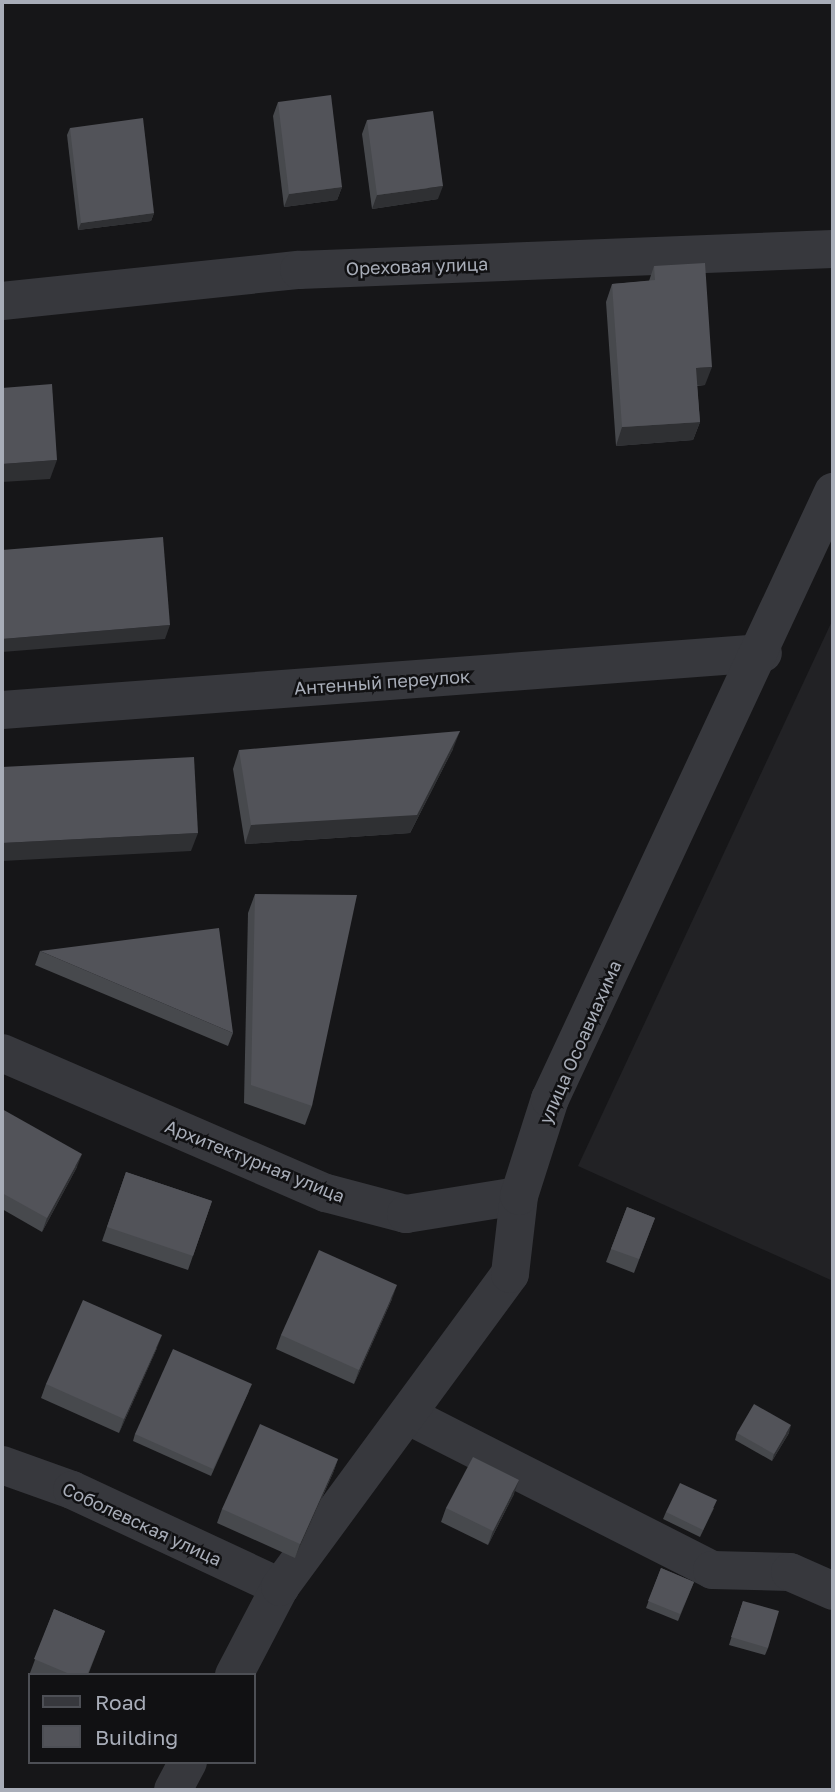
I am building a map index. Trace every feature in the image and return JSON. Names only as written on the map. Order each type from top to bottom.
[{"type":"street","name":"Ореховая улица","points":[[2,302],[299,270],[833,249]]},
{"type":"street","name":"улица Осоавиахима","points":[[235,1673],[280,1587],[409,1416],[510,1274],[519,1196],[550,1099],[763,653],[833,492]]},
{"type":"street","name":"Антенный переулок","points":[[2,710],[763,653]]},
{"type":"street","name":"Архитектурная улица","points":[[2,1053],[326,1193],[406,1214],[519,1196]]},
{"type":"street","points":[[409,1416],[712,1570],[790,1572],[833,1591]]},
{"type":"street","name":"Соболевская улица","points":[[2,1465],[72,1490],[280,1587]]},
{"type":"street","points":[[173,1790],[187,1764]]},
{"type":"shaded area","points":[[833,619],[833,1281],[578,1166]]},
{"type":"building","points":[[331,95],[342,187],[289,194],[278,102]]},
{"type":"building","points":[[433,111],[443,186],[377,195],[367,120]]},
{"type":"building","points":[[143,118],[154,213],[81,223],[70,128]]},
{"type":"building","points":[[705,263],[712,367],[696,368],[700,422],[622,427],[612,284],[655,280],[654,266]]},
{"type":"building","points":[[52,384],[57,460],[2,464],[2,388]]},
{"type":"building","points":[[163,537],[170,625],[2,639],[2,550]]},
{"type":"building","points":[[460,731],[417,815],[251,825],[239,750]]},
{"type":"building","points":[[194,757],[198,833],[2,843],[2,767]]},
{"type":"building","points":[[255,894],[357,895],[312,1106],[251,1085]]},
{"type":"building","points":[[219,928],[233,1033],[40,951]]},
{"type":"building","points":[[2,1109],[82,1154],[47,1218],[2,1193]]},
{"type":"building","points":[[126,1172],[212,1201],[193,1256],[107,1227]]},
{"type":"building","points":[[627,1207],[655,1218],[639,1259],[611,1249]]},
{"type":"building","points":[[319,1250],[397,1285],[359,1370],[281,1335]]},
{"type":"building","points":[[83,1300],[162,1335],[124,1419],[46,1384]]},
{"type":"building","points":[[173,1349],[252,1384],[213,1469],[135,1434]]},
{"type":"building","points":[[754,1404],[791,1425],[774,1454],[737,1433]]},
{"type":"building","points":[[260,1424],[338,1459],[300,1544],[222,1509]]},
{"type":"building","points":[[473,1457],[519,1480],[493,1531],[446,1508]]},
{"type":"building","points":[[680,1483],[717,1500],[703,1530],[666,1512]]},
{"type":"building","points":[[661,1568],[694,1582],[680,1614],[648,1601]]},
{"type":"building","points":[[743,1601],[779,1611],[768,1648],[731,1637]]},
{"type":"building","points":[[54,1609],[105,1631],[88,1673],[67,1673],[34,1659]]}]
